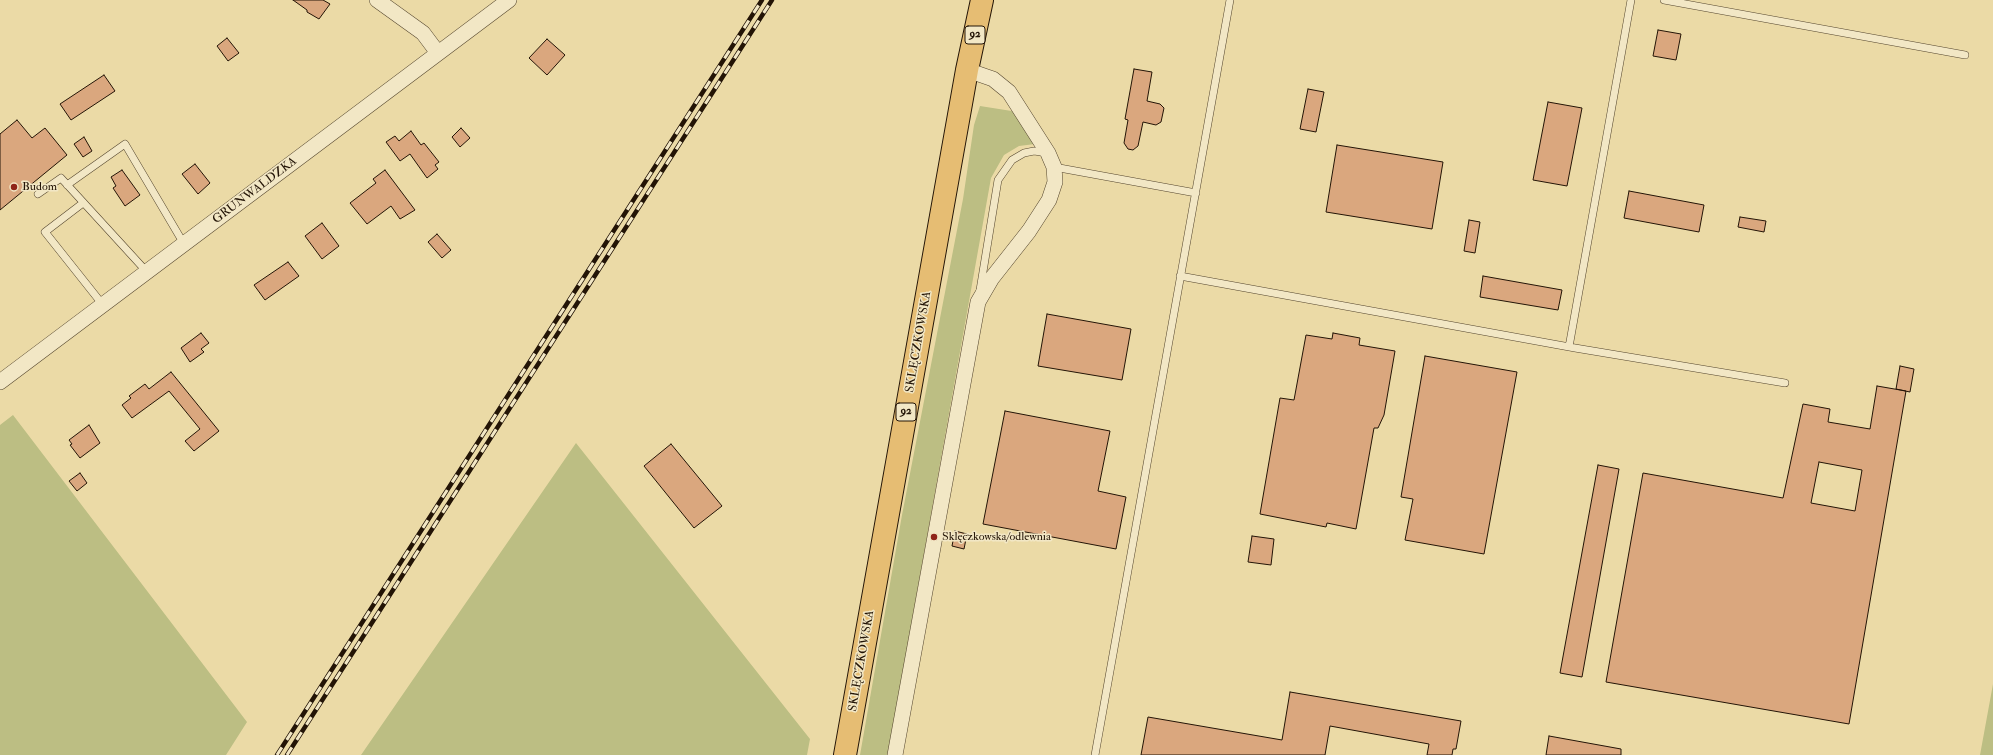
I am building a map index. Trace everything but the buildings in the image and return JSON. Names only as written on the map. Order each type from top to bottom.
[{"type":"main road","name":"SKLĘCZKOWSKA","points":[[845,755],[967,70],[982,0]]},
{"type":"street","points":[[377,0],[423,33],[438,53]]},
{"type":"street","name":"GRUNWALDZKA","points":[[0,382],[510,0]]},
{"type":"street","points":[[895,755],[978,302],[992,278],[1029,231],[1050,200],[1055,182],[1054,167],[1048,153],[1009,92],[993,79],[967,70]]},
{"type":"lane","points":[[1095,755],[1230,0]]},
{"type":"lane","points":[[1569,347],[1631,0]]},
{"type":"lane","points":[[1664,0],[1965,55]]},
{"type":"lane","points":[[67,185],[125,144],[184,244]]},
{"type":"lane","points":[[978,302],[998,180],[1012,160],[1024,153],[1034,151],[1048,153]]},
{"type":"lane","points":[[1054,167],[1196,193]]},
{"type":"lane","points":[[38,194],[61,178],[147,272]]},
{"type":"lane","points":[[83,203],[45,232],[103,305]]},
{"type":"lane","points":[[1180,276],[1569,347],[1786,383]]},
{"type":"green space","points":[[980,106],[1018,112],[1035,144],[1019,146],[1004,155],[991,178],[888,755],[860,755],[902,515],[963,199],[974,125]]},
{"type":"green space","points":[[13,415],[247,722],[226,755],[0,755],[0,425]]},
{"type":"green space","points":[[576,443],[810,739],[807,755],[361,755]]},
{"type":"green space","points":[[1993,684],[1993,755],[1980,755]]},
{"type":"railway","points":[[277,755],[762,0]]},
{"type":"railway","points":[[287,755],[772,0]]},
{"type":"place","name":"Budom","points":[[14,187]]},
{"type":"place","name":"Sklęczkowska/odlewnia","points":[[934,537]]}]
